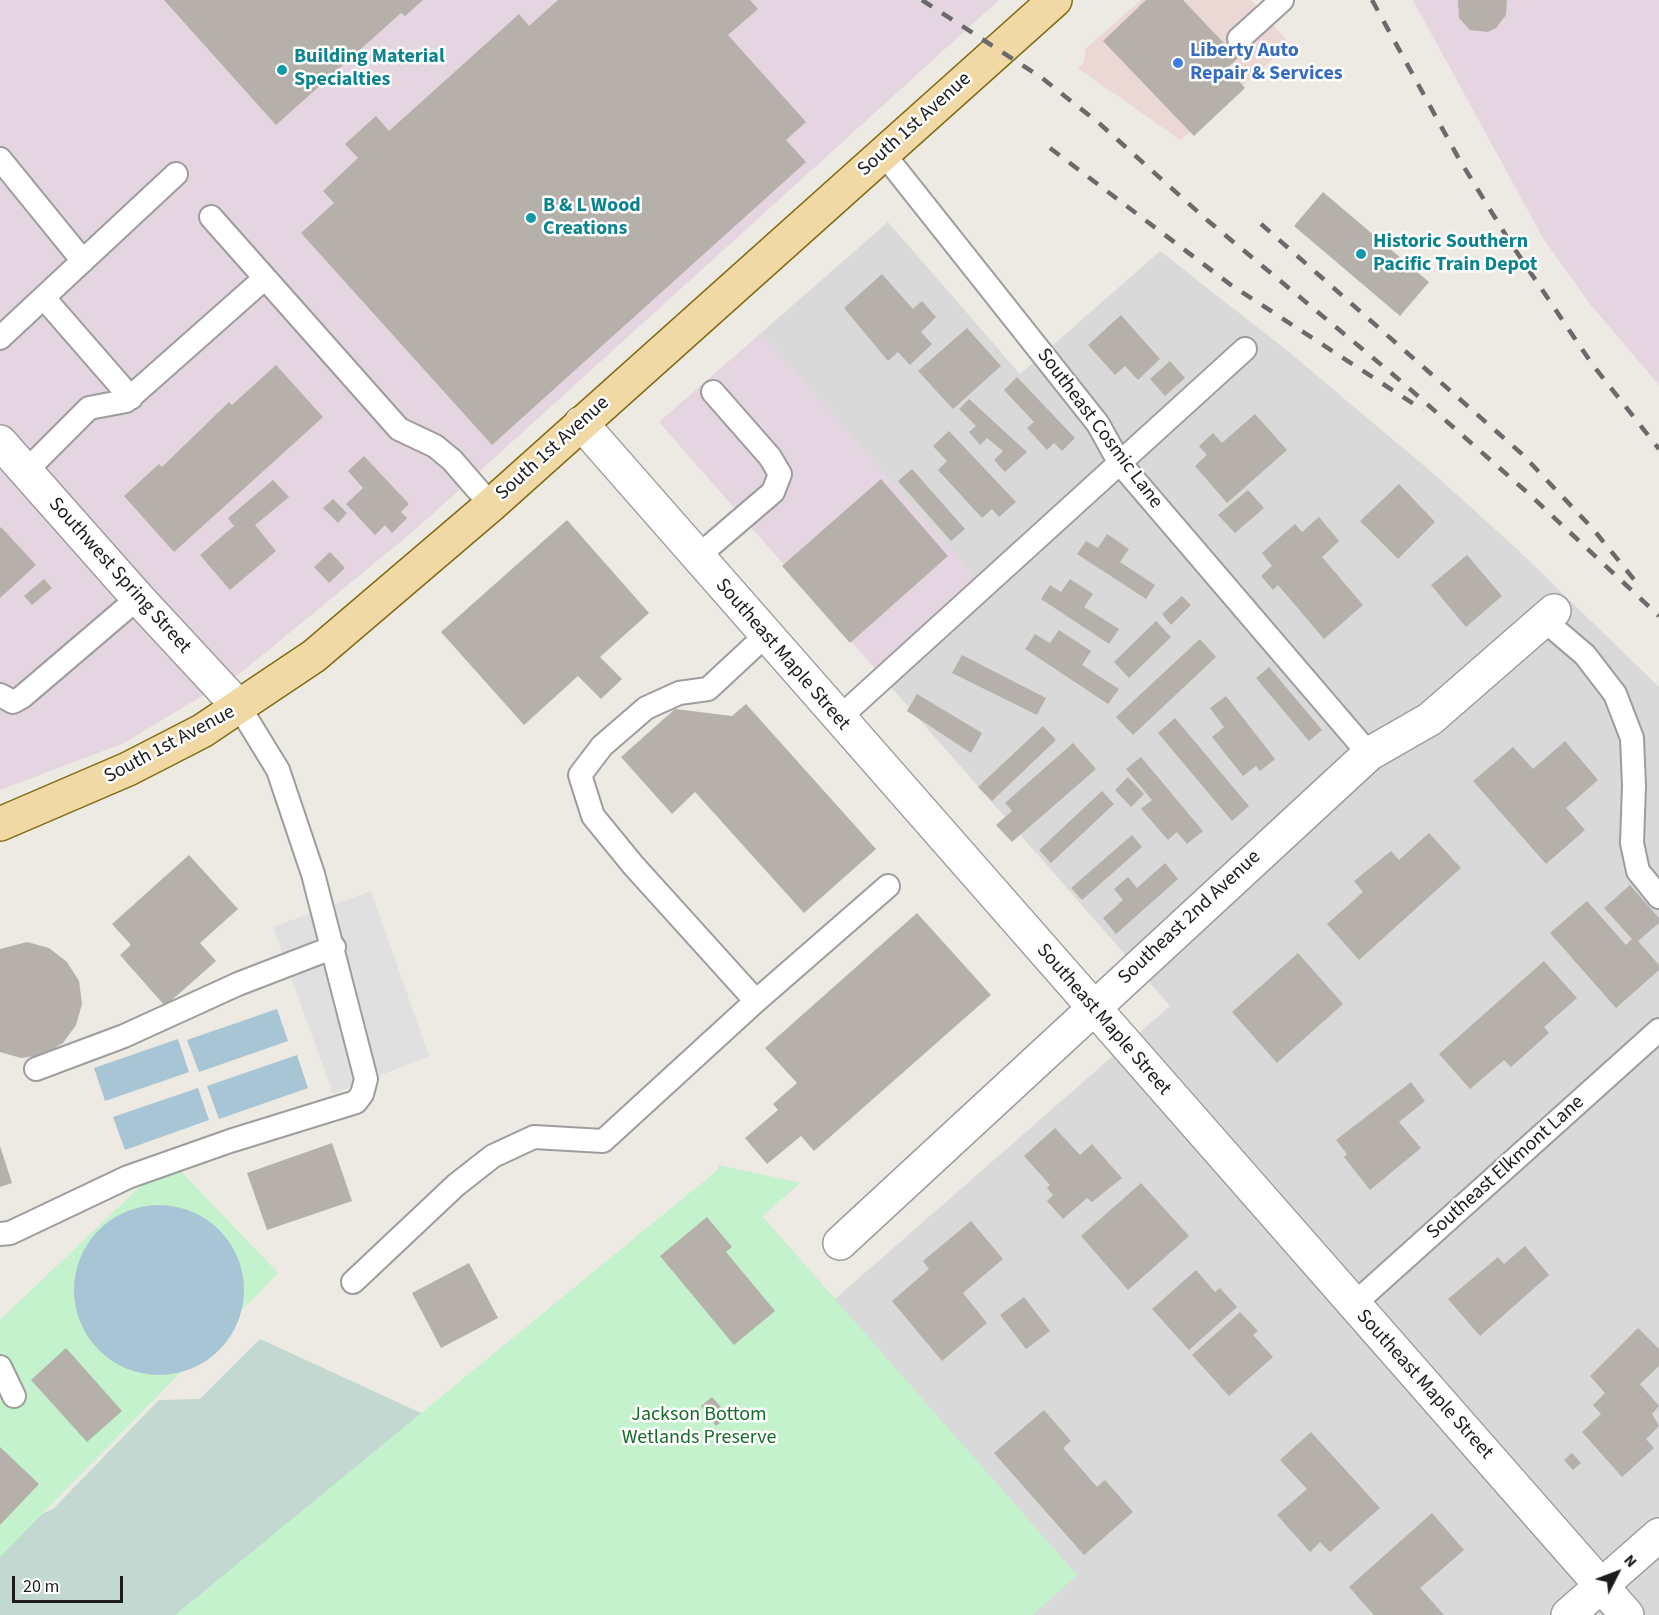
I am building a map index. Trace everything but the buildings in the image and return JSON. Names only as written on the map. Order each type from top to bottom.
[{"type":"main road","name":"South 1st Avenue","points":[[0,824],[128,769],[202,731],[240,708],[314,656],[491,505],[1055,0]]},
{"type":"street","name":"Southeast Maple Street","points":[[581,423],[765,636],[1627,1615]]},
{"type":"street","name":"Southwest Spring Street","points":[[0,442],[138,598],[240,708]]},
{"type":"street","name":"Southeast 2nd Avenue","points":[[840,1243],[1369,754],[1430,719],[1549,615]]},
{"type":"street","points":[[1568,1615],[1659,1535]]},
{"type":"lane","points":[[1239,39],[1282,0]]},
{"type":"lane","name":"Southeast Cosmic Lane","points":[[883,153],[1098,424],[1119,462],[1369,754]]},
{"type":"lane","points":[[0,159],[83,261]]},
{"type":"lane","points":[[0,338],[176,174]]},
{"type":"lane","points":[[211,217],[399,429],[435,446],[452,460],[491,505]]},
{"type":"lane","points":[[25,472],[89,408],[126,401],[265,278]]},
{"type":"lane","points":[[44,298],[130,398]]},
{"type":"lane","points":[[838,719],[1245,349]]},
{"type":"lane","points":[[697,557],[773,492],[780,474],[770,457],[713,392]]},
{"type":"lane","points":[[0,695],[13,702],[22,697],[138,598]]},
{"type":"lane","points":[[1549,615],[1585,655],[1615,694],[1632,738],[1634,786],[1632,843],[1638,871],[1659,897]]},
{"type":"lane","points":[[756,1001],[633,865],[593,816],[580,776],[602,746],[646,708],[679,693],[708,689],[765,636]]},
{"type":"lane","points":[[0,1234],[10,1233],[128,1177],[230,1141],[356,1102],[366,1079],[334,946],[313,874],[278,770],[240,708]]},
{"type":"lane","points":[[353,1282],[434,1205],[493,1156],[534,1137],[603,1141],[756,1001],[888,886]]},
{"type":"lane","points":[[36,1069],[124,1036],[238,984],[334,946]]},
{"type":"lane","name":"Southeast Elkmont Lane","points":[[1353,1305],[1651,1037],[1659,1017]]},
{"type":"lane","points":[[0,1367],[14,1395]]},
{"type":"shaded area","points":[[0,0],[999,0],[416,529],[243,671],[124,743],[0,790]]},
{"type":"shaded area","points":[[1141,0],[1251,0],[1290,44],[1180,140],[1078,68],[1083,64],[1086,48]]},
{"type":"shaded area","points":[[1413,0],[1659,0],[1659,385],[1590,304],[1543,238]]},
{"type":"shaded area","points":[[888,222],[1020,374],[1160,251],[1289,352],[1442,481],[1520,552],[1659,687],[1659,1615],[785,1615],[718,1165],[800,1183],[762,1216],[835,1299],[1170,1006],[878,672],[980,583],[761,333]]},
{"type":"shaded area","points":[[761,333],[980,583],[878,672],[659,422]]},
{"type":"shaded area","points":[[371,891],[429,1056],[333,1094],[273,927]]},
{"type":"shaded area","points":[[277,1009],[288,1041],[199,1072],[187,1040]]},
{"type":"shaded area","points":[[178,1039],[189,1072],[105,1101],[94,1068]]},
{"type":"shaded area","points":[[297,1055],[308,1088],[219,1119],[207,1086]]},
{"type":"shaded area","points":[[198,1088],[209,1120],[125,1150],[113,1117]]},
{"type":"shaded area","points":[[159,1205],[191,1212],[219,1230],[237,1258],[244,1290],[237,1322],[219,1350],[191,1368],[159,1375],[127,1368],[99,1350],[81,1322],[74,1290],[81,1258],[99,1230],[127,1212]]},
{"type":"shaded area","points":[[260,1339],[421,1413],[524,1398],[785,1615],[0,1615],[0,1538],[12,1527],[53,1509],[159,1400],[200,1399]]},
{"type":"green space","points":[[169,1159],[278,1273],[0,1557],[0,1320]]},
{"type":"green space","name":"Jackson Bottom Wetlands Preserve","points":[[718,1165],[800,1183],[762,1216],[1077,1575],[1033,1615],[175,1615],[720,1168]]},
{"type":"railway","points":[[922,0],[1042,78],[1100,124],[1207,220],[1402,382],[1529,494],[1659,616]]},
{"type":"railway","points":[[1372,0],[1459,159],[1510,242],[1592,364],[1659,449]]},
{"type":"railway","points":[[1050,148],[1231,285],[1423,410]]},
{"type":"railway","points":[[1261,224],[1522,454],[1593,529],[1641,588]]},
{"type":"place","name":"Liberty Auto Repair & Services","points":[[1178,63]]},
{"type":"place","name":"Building Material Specialties","points":[[282,70]]},
{"type":"place","name":"B & L Wood Creations","points":[[531,218]]},
{"type":"place","name":"Historic Southern Pacific Train Depot","points":[[1361,254]]}]
